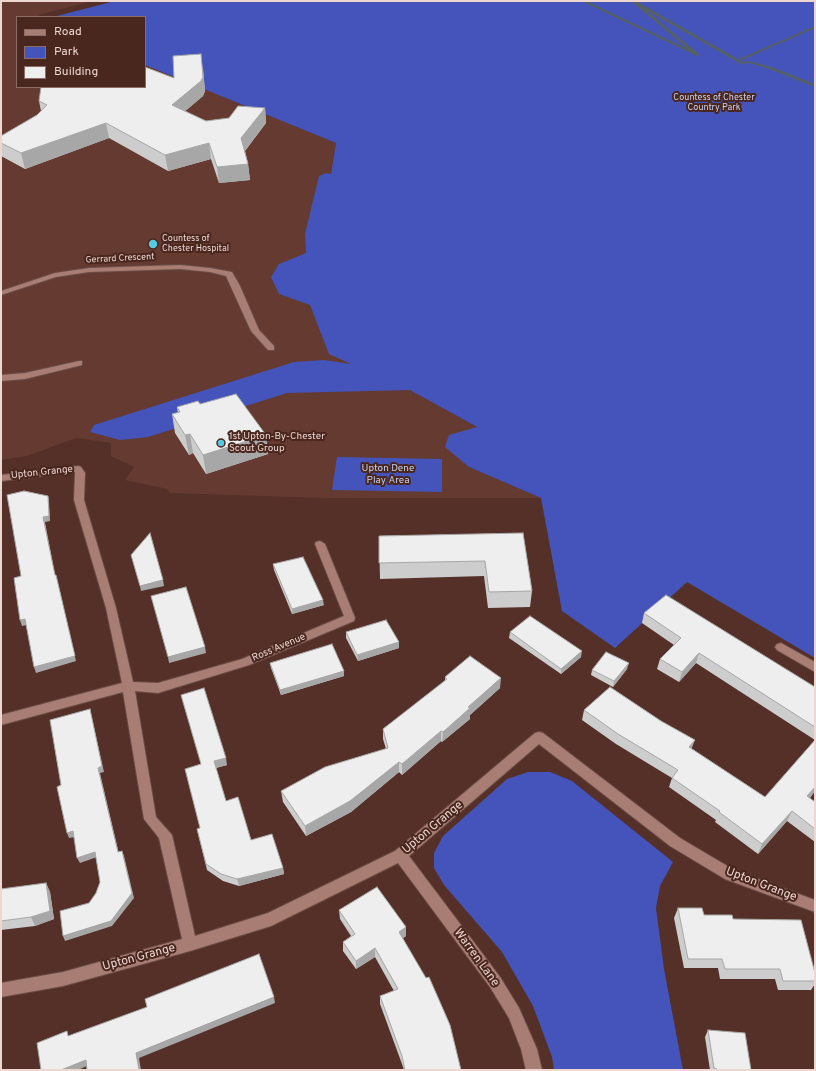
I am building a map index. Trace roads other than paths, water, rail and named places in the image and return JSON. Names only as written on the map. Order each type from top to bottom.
[{"type":"street","name":"Gerrard Crescent","points":[[1,293],[55,275],[89,270],[165,267],[210,270],[229,274],[236,286],[255,332],[271,348]]},
{"type":"street","points":[[1,378],[25,376],[79,363]]},
{"type":"street","name":"Upton Grange","points":[[1,478],[78,469],[80,472],[79,500],[110,602],[128,686]]},
{"type":"street","name":"Ross Avenue","points":[[1,720],[128,686],[158,688],[245,662],[350,618],[320,544]]},
{"type":"street","points":[[781,647],[815,668]]},
{"type":"street","points":[[128,686],[150,819],[165,835],[190,944]]},
{"type":"street","name":"Upton Grange","points":[[1,990],[63,979],[190,944],[271,919],[400,855],[539,737],[675,842],[730,875],[815,906]]},
{"type":"street","name":"Warren Lane","points":[[400,855],[502,994],[514,1013],[529,1050],[534,1070]]},
{"type":"waterway","points":[[583,1],[698,55],[633,1],[742,63],[749,62],[770,68],[815,86]]},
{"type":"waterway","points":[[741,59],[815,27]]},
{"type":"place","name":"Countess of Chester Hospital","points":[[153,244]]},
{"type":"place","name":"1st Upton-By-Chester Scout Group","points":[[221,443]]},
{"type":"park label","name":"Countess of Chester Country Park","points":[[714,104]]},
{"type":"park label","name":"Upton Dene Play Area","points":[[388,474]]}]
